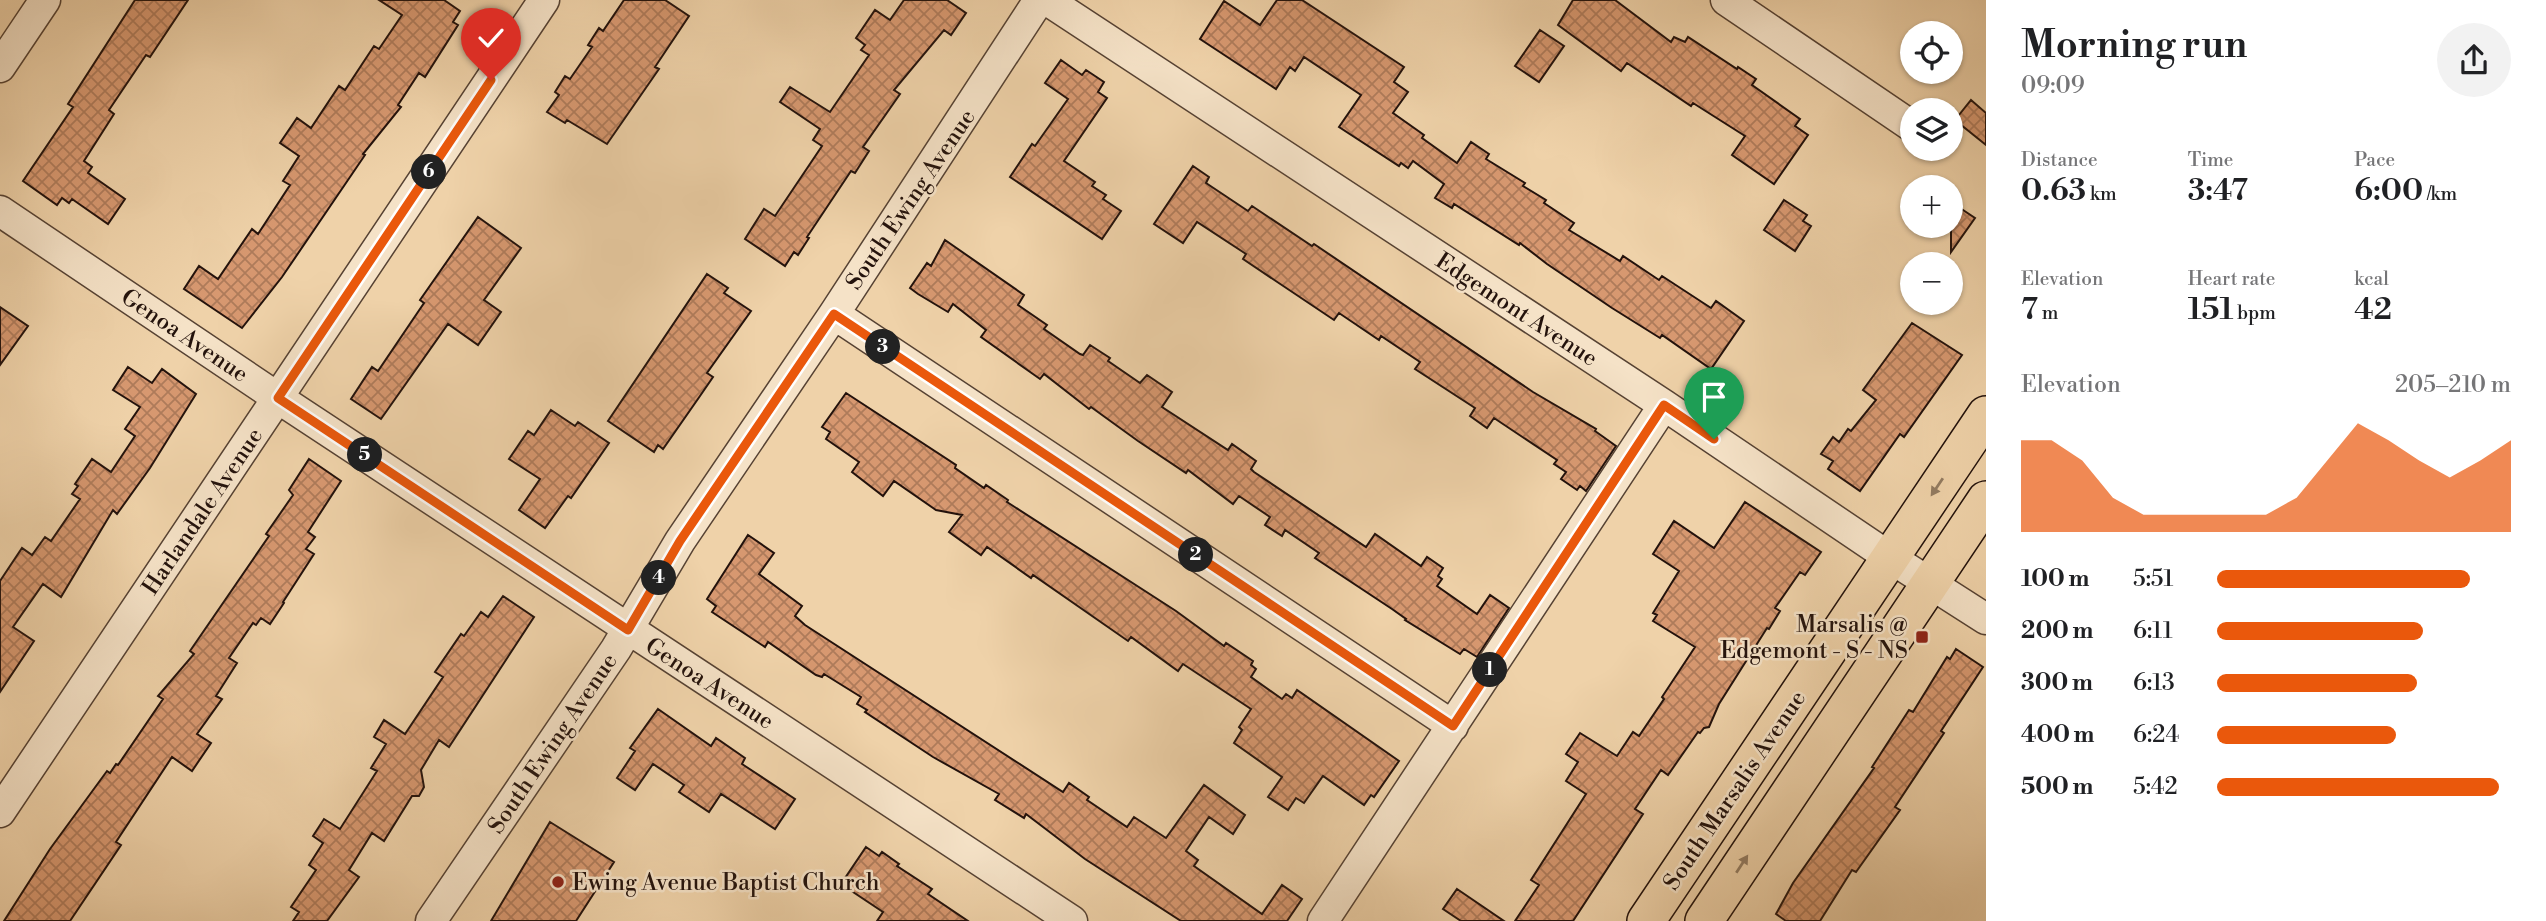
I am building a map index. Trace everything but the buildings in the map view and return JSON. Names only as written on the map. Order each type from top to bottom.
[{"type":"main road","name":"South Marsalis Avenue","points":[[1646,921],[1986,415]]},
{"type":"main road","name":"South Marsalis Avenue","points":[[1704,921],[1986,500]]},
{"type":"street","points":[[0,67],[45,0]]},
{"type":"street","name":"Harlandale Avenue","points":[[0,812],[544,0]]},
{"type":"street","name":"South Ewing Avenue","points":[[431,921],[628,630],[680,541],[834,314],[1039,0]]},
{"type":"street","name":"Edgemont Avenue","points":[[1047,0],[1986,619]]},
{"type":"street","points":[[1726,0],[1900,118]]},
{"type":"street","name":"Genoa Avenue","points":[[0,211],[628,630],[1072,921]]},
{"type":"street","points":[[834,314],[1453,726]]},
{"type":"street","points":[[1323,921],[1664,405]]},
{"type":"place","name":"Marsalis @ Edgemont - S - NS","points":[[1922,637]]},
{"type":"place","name":"Ewing Avenue Baptist Church","points":[[558,882]]},
{"type":"route","points":[[491,80],[278,398],[628,630],[680,541],[834,314],[1453,726],[1664,405],[1714,439]]}]
